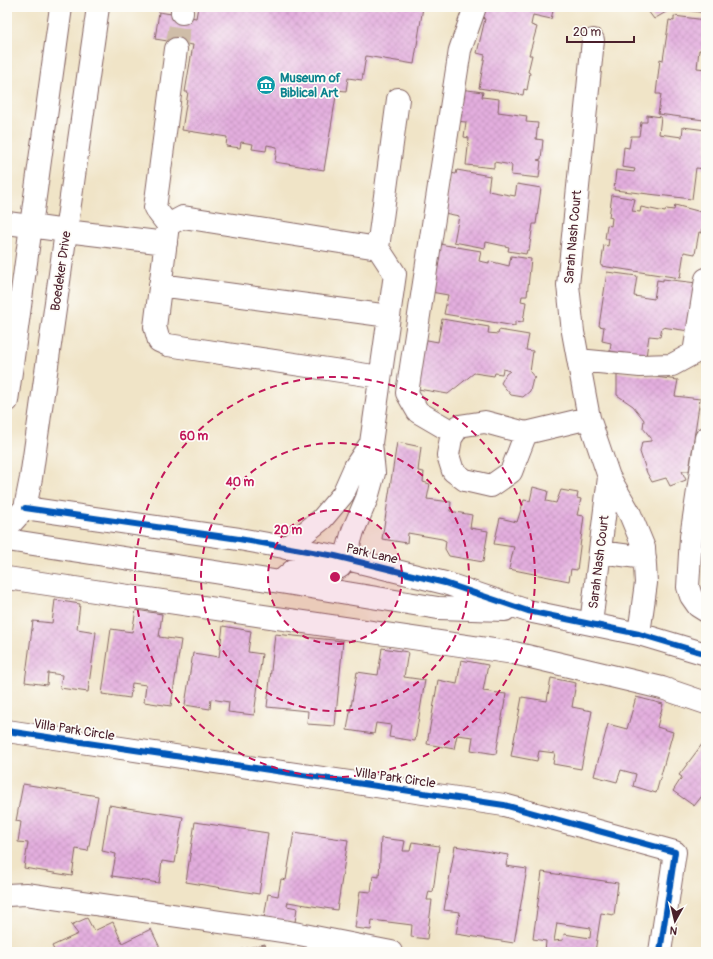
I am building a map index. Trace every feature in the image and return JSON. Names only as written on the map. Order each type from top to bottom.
[{"type":"street","points":[[7,401],[61,7]]},
{"type":"street","name":"Boedeker Drive","points":[[16,507],[66,231],[98,7]]},
{"type":"street","points":[[454,433],[418,412],[407,393],[460,50],[475,7]]},
{"type":"street","name":"Sarah Nash Court","points":[[593,40],[568,285],[578,360],[589,418],[609,477],[630,514],[644,548],[646,583],[639,634]]},
{"type":"street","points":[[176,49],[155,208],[167,234],[155,327],[159,340],[168,346],[380,377]]},
{"type":"street","points":[[280,582],[295,569],[325,573],[340,567],[345,559],[353,531],[367,498],[374,472],[371,443],[395,274],[378,248],[398,99]]},
{"type":"street","points":[[7,223],[66,231],[167,234],[183,217],[378,248]]},
{"type":"street","points":[[578,360],[640,366],[672,365],[694,352],[706,279]]},
{"type":"street","points":[[160,285],[389,316]]},
{"type":"street","points":[[526,432],[511,472],[491,486],[466,480],[453,471],[448,454],[451,438],[459,426],[485,422],[526,432],[589,418]]},
{"type":"street","points":[[706,438],[692,537],[688,587],[691,596],[698,606],[706,611]]},
{"type":"street","points":[[286,548],[322,519],[343,494],[355,467],[371,443]]},
{"type":"street","name":"Sarah Nash Court","points":[[590,624],[609,477]]},
{"type":"street","points":[[7,528],[16,507]]},
{"type":"street","name":"Park Lane","points":[[16,507],[239,539],[345,559],[445,583],[528,611],[639,634],[706,654]]},
{"type":"street","name":"Park Lane","points":[[7,540],[438,608],[528,611]]},
{"type":"street","points":[[600,552],[645,558]]},
{"type":"street","points":[[7,578],[514,653],[662,688],[706,703]]},
{"type":"street","name":"Villa Park Circle","points":[[7,731],[504,806],[675,852],[660,952]]},
{"type":"street","points":[[7,895],[26,894],[274,930],[391,952]]},
{"type":"building","name":"Museum of Biblical Art","points":[[198,7],[423,7],[414,64],[366,56],[362,80],[348,78],[346,91],[337,90],[324,170],[275,162],[277,147],[267,145],[266,151],[252,149],[253,144],[241,142],[240,148],[226,146],[227,137],[182,130],[188,92],[185,92],[193,45],[155,39],[159,12],[196,18]]},
{"type":"building","points":[[484,7],[554,7],[551,19],[533,15],[531,25],[537,27],[529,55],[532,55],[528,72],[530,73],[527,90],[524,89],[523,95],[479,88],[485,55],[477,53],[485,19],[482,18]]},
{"type":"building","points":[[645,7],[706,7],[706,13],[673,8],[654,19]]},
{"type":"building","points":[[674,16],[706,20],[706,51],[699,50],[697,68],[706,69],[706,101],[704,120],[658,114],[661,94],[656,94],[660,59],[663,60],[669,20],[674,21]]},
{"type":"building","points":[[460,89],[483,92],[482,97],[499,99],[498,112],[527,116],[526,122],[538,123],[536,139],[543,140],[541,159],[537,160],[541,161],[539,178],[511,175],[512,165],[494,162],[494,168],[466,165],[469,138],[464,137],[466,122],[455,121]]},
{"type":"building","points":[[647,115],[661,117],[659,134],[682,137],[683,127],[706,130],[706,169],[696,168],[692,199],[614,190],[616,170],[634,172],[635,169],[622,167],[624,147],[629,148],[631,136],[639,136],[641,122],[647,122]]},
{"type":"building","points":[[457,170],[490,176],[488,191],[515,196],[517,184],[541,188],[536,224],[533,224],[529,250],[527,250],[526,254],[508,251],[509,247],[486,242],[485,248],[454,242],[459,216],[444,213],[450,173],[456,174]]},
{"type":"building","points":[[612,195],[635,199],[632,211],[640,212],[641,207],[665,212],[666,209],[674,210],[675,205],[705,213],[702,233],[699,232],[695,254],[684,252],[680,278],[601,266],[604,245],[608,246],[609,239],[605,239],[607,225],[611,226],[612,218],[609,217]]},
{"type":"building","points":[[439,244],[481,251],[479,261],[489,263],[489,261],[509,266],[511,256],[531,259],[527,296],[522,296],[521,301],[526,302],[523,322],[515,321],[515,326],[444,314],[448,295],[431,292]]},
{"type":"building","points":[[607,272],[637,276],[634,296],[654,299],[657,280],[663,281],[663,279],[697,283],[689,331],[662,327],[660,337],[649,336],[646,357],[610,351],[611,343],[602,341],[604,327],[599,326]]},
{"type":"building","points":[[442,319],[489,327],[488,333],[498,334],[499,330],[529,335],[526,350],[533,351],[530,372],[535,378],[533,379],[530,391],[523,397],[511,395],[501,383],[506,374],[510,371],[503,369],[502,374],[495,373],[494,376],[474,373],[448,394],[418,389],[422,339],[438,342]]},
{"type":"building","points":[[617,372],[678,380],[675,396],[700,399],[689,471],[682,471],[686,480],[670,486],[666,478],[652,482],[647,473],[640,452],[642,442],[651,441],[651,438],[643,428],[644,420],[633,406],[617,395]]},
{"type":"building","points":[[397,442],[421,447],[418,471],[424,472],[423,482],[430,484],[427,499],[451,502],[450,511],[472,515],[470,528],[488,531],[483,562],[449,556],[445,549],[446,541],[442,539],[408,533],[407,543],[382,539]]},
{"type":"building","points":[[533,487],[548,491],[546,501],[556,503],[561,490],[578,493],[577,498],[581,499],[577,515],[584,516],[577,570],[571,569],[569,581],[509,569],[514,547],[494,544],[500,518],[517,522],[524,500],[530,501]]},
{"type":"building","points":[[706,546],[706,559],[701,556]]},
{"type":"building","points":[[55,600],[80,604],[77,629],[96,632],[88,692],[60,688],[62,675],[48,673],[47,685],[25,682],[33,621],[52,623]]},
{"type":"building","points":[[136,610],[162,614],[159,637],[181,640],[171,706],[144,702],[146,685],[132,683],[130,698],[102,694],[111,629],[132,632]]},
{"type":"building","points":[[223,626],[251,631],[248,652],[262,654],[254,715],[228,712],[229,702],[211,699],[210,709],[185,705],[193,653],[219,657]]},
{"type":"building","points":[[275,634],[343,641],[335,726],[307,724],[308,711],[267,707]]},
{"type":"building","points":[[382,648],[408,652],[404,677],[425,680],[415,741],[389,737],[391,725],[376,723],[374,734],[347,730],[357,672],[378,675]]},
{"type":"building","points":[[461,660],[488,665],[483,691],[506,694],[496,754],[471,750],[473,737],[457,735],[454,749],[427,744],[438,680],[457,684]]},
{"type":"building","points":[[551,678],[576,683],[572,707],[592,711],[581,769],[553,764],[555,753],[539,751],[537,761],[511,756],[522,697],[547,701]]},
{"type":"building","points":[[636,697],[663,704],[657,727],[673,732],[656,793],[633,786],[636,774],[621,770],[617,782],[594,776],[608,724],[627,729]]},
{"type":"building","points":[[706,739],[706,798],[702,796],[694,806],[673,791],[682,777],[679,775]]},
{"type":"building","points":[[23,784],[98,796],[88,851],[76,849],[72,876],[24,868],[28,843],[18,842],[21,822],[16,821]]},
{"type":"building","points":[[109,805],[183,817],[175,863],[162,861],[159,883],[112,876],[116,854],[102,851]]},
{"type":"building","points":[[195,822],[268,833],[259,894],[186,882]]},
{"type":"building","points":[[294,832],[348,840],[337,910],[288,902],[287,906],[297,908],[295,922],[264,918],[268,894],[278,896],[281,879],[286,880]]},
{"type":"building","points":[[381,838],[405,841],[403,851],[410,851],[412,842],[439,846],[433,892],[429,891],[427,900],[432,900],[427,939],[411,937],[412,925],[372,920],[371,930],[355,928],[360,891],[371,892],[373,876],[379,877]]},
{"type":"building","points":[[455,846],[508,855],[506,866],[527,869],[514,943],[456,934],[460,912],[444,910]]},
{"type":"building","points":[[542,872],[618,883],[614,915],[601,913],[595,952],[545,952],[546,941],[533,939]],"holes":[[[557,923],[591,928],[590,938],[564,934],[563,940],[554,941]]]},
{"type":"building","points":[[87,918],[94,931],[113,922],[122,943],[151,929],[162,952],[55,952],[52,946],[78,934],[71,925]]},
{"type":"building","points":[[265,944],[267,952],[235,952],[235,951]]},
{"type":"tunnel","points":[[176,49],[182,13]]},
{"type":"cycle path","points":[[25,508],[239,539],[335,556],[445,583],[528,611],[639,634],[706,654]]},
{"type":"cycle path","points":[[7,731],[504,805],[675,852],[660,952]]},
{"type":"place","name":"Museum of Biblical Art","points":[[266,85]]}]
